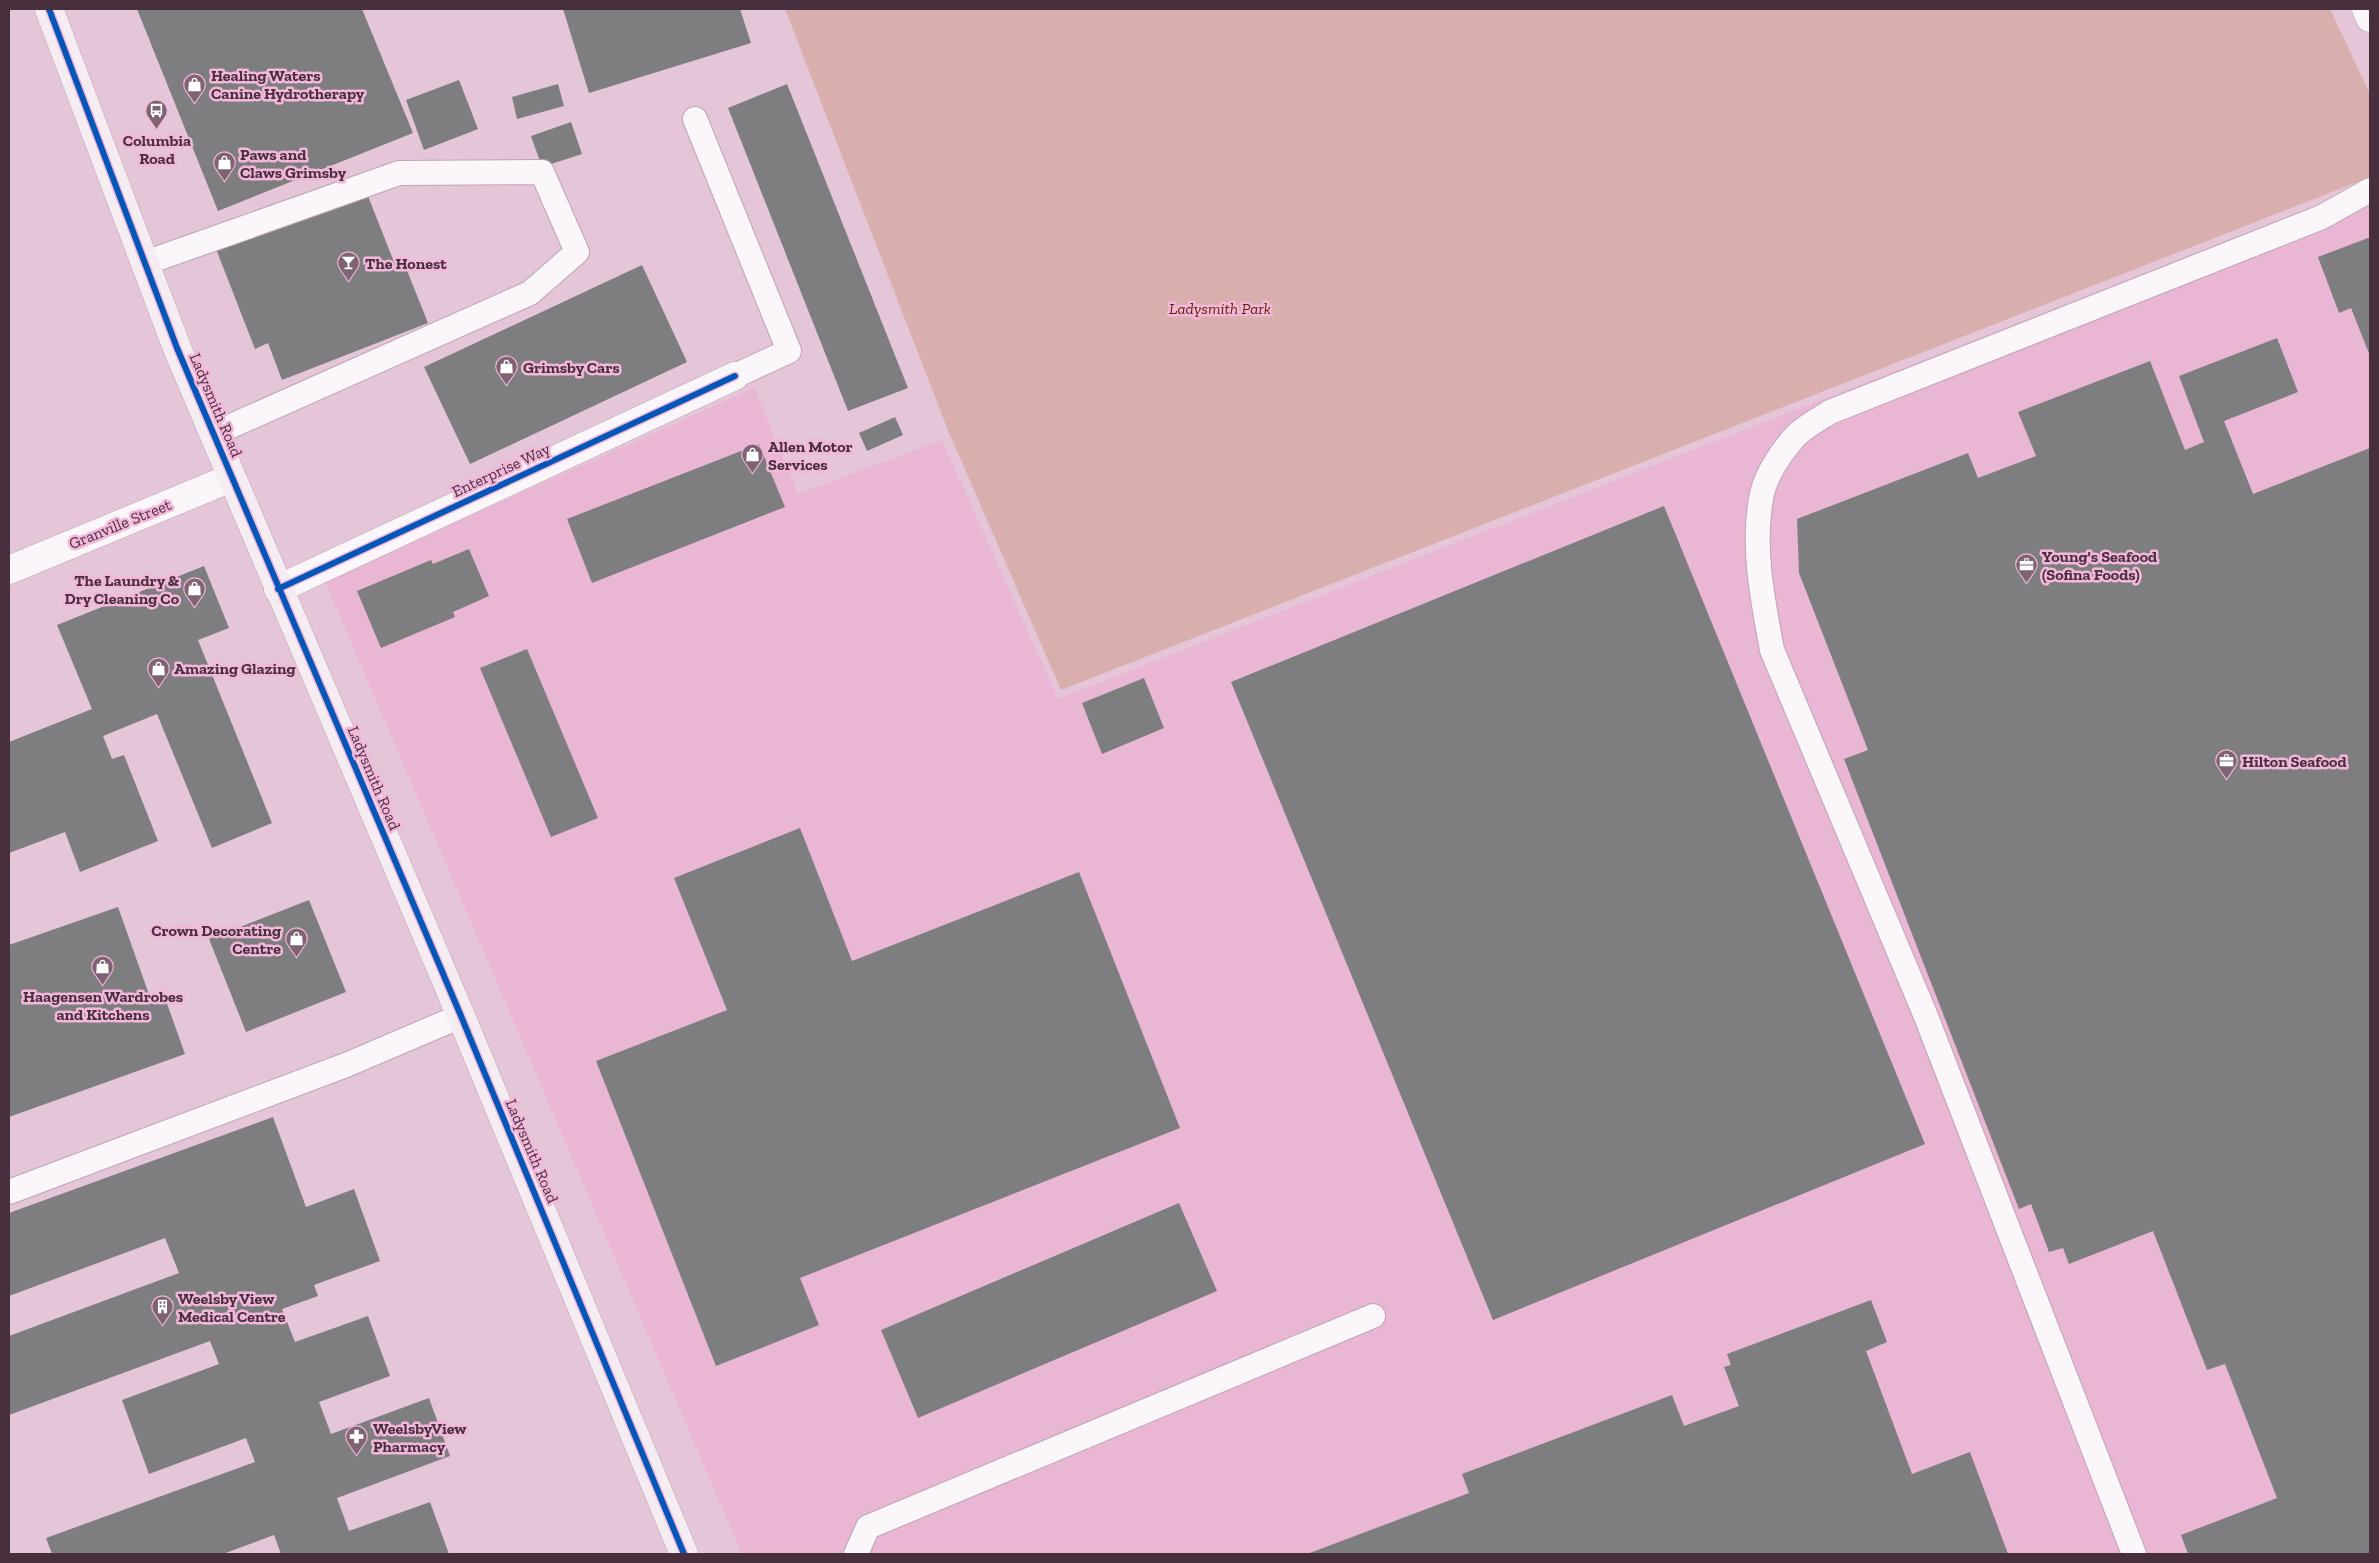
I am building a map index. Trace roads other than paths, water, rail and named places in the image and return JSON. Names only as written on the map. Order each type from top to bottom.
[{"type":"street","name":"Ladysmith Road","points":[[49,9],[145,263],[231,478],[461,1016],[684,1554]]},
{"type":"street","points":[[2366,9],[2370,18]]},
{"type":"street","name":"Enterprise Way","points":[[278,589],[735,376]]},
{"type":"street","name":"Granville Street","points":[[9,570],[231,478]]},
{"type":"lane","points":[[695,119],[789,350],[735,376]]},
{"type":"lane","points":[[145,263],[399,173],[542,172],[577,252],[530,293],[213,434]]},
{"type":"lane","points":[[2134,1554],[1926,1014],[1772,650],[1762,594],[1758,546],[1761,498],[1773,467],[1794,437],[1830,412],[2322,217],[2370,190]]},
{"type":"lane","points":[[9,1192],[346,1065],[461,1016]]},
{"type":"lane","points":[[856,1554],[868,1527],[1372,1316]]},
{"type":"place","name":"Healing Waters Canine Hydrotherapy","points":[[195,103]]},
{"type":"place","name":"Columbia Road","points":[[157,130]]},
{"type":"place","name":"Paws and Claws Grimsby","points":[[224,182]]},
{"type":"place","name":"The Honest","points":[[349,282]]},
{"type":"place","name":"Grimsby Cars","points":[[507,386]]},
{"type":"place","name":"Allen Motor Services","points":[[752,474]]},
{"type":"place","name":"Young's Seafood (Sofina Foods)","points":[[2026,584]]},
{"type":"place","name":"The Laundry & Dry Cleaning Co","points":[[195,608]]},
{"type":"place","name":"Amazing Glazing","points":[[158,687]]},
{"type":"place","name":"Hilton Seafood","points":[[2226,780]]},
{"type":"place","name":"Crown Decorating Centre","points":[[297,958]]},
{"type":"place","name":"Haagensen Wardrobes and Kitchens","points":[[103,986]]},
{"type":"place","name":"Weelsby View Medical Centre","points":[[162,1326]]},
{"type":"place","name":"WeelsbyView Pharmacy","points":[[357,1456]]},
{"type":"park label","name":"Ladysmith Park","points":[[1220,308]]}]
